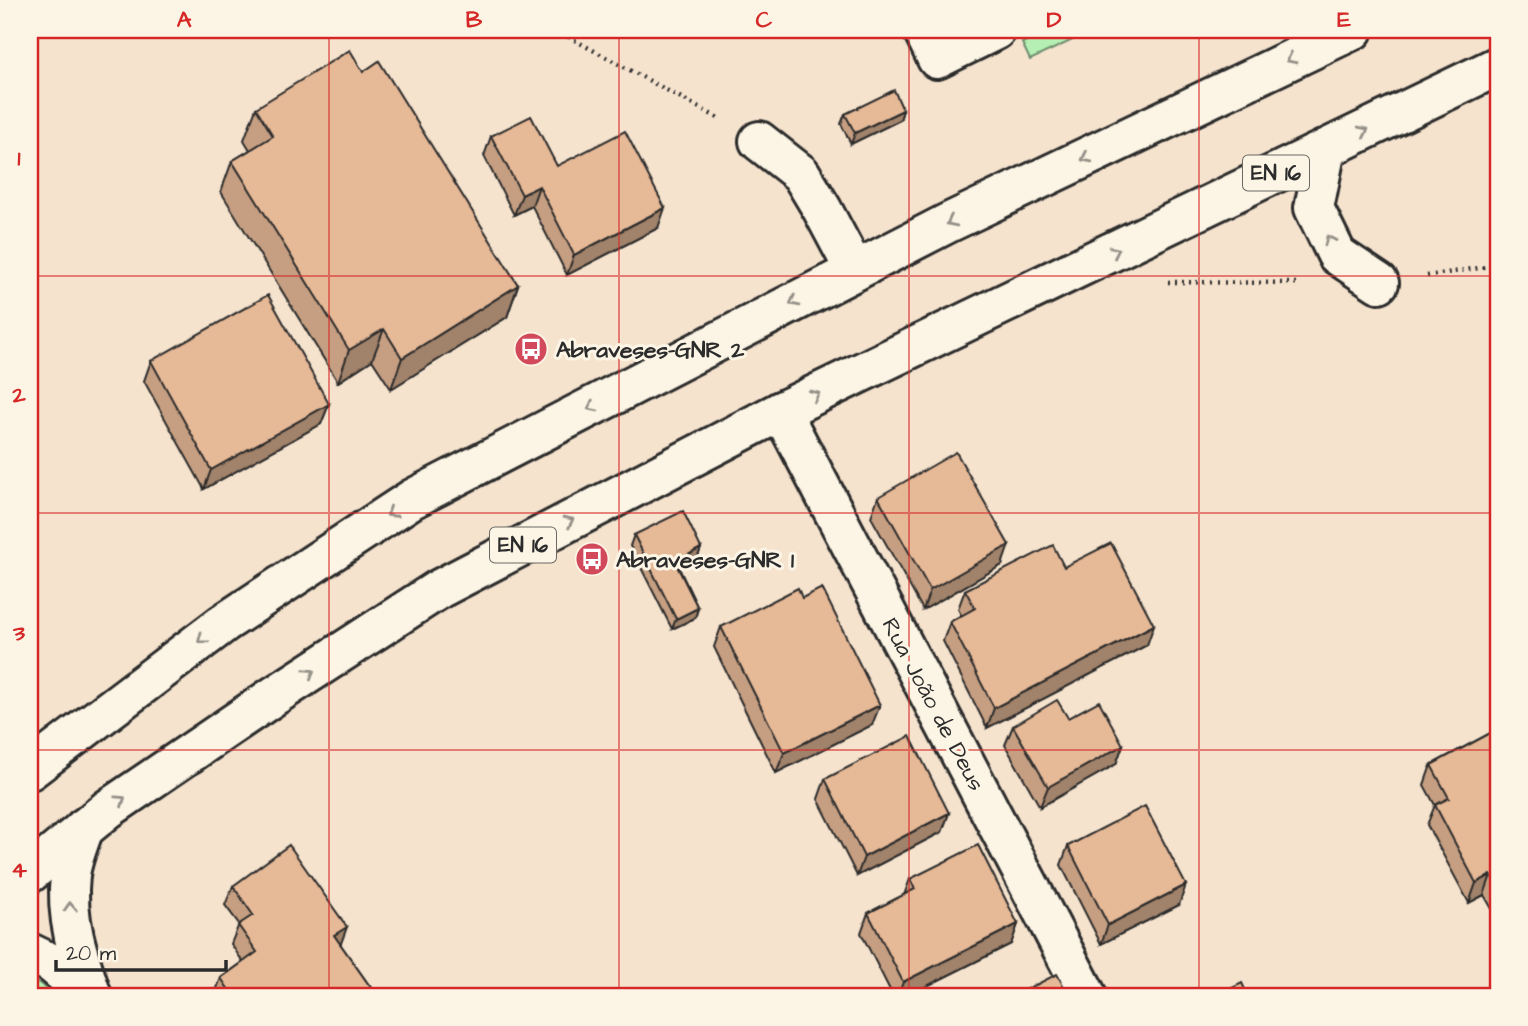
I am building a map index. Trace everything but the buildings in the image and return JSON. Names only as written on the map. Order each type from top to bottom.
[{"type":"main road","points":[[923,30],[937,59],[995,30]]},
{"type":"main road","points":[[30,770],[224,623],[412,499],[948,223],[1353,30]]},
{"type":"main road","name":"EN 16","points":[[30,873],[108,809],[263,703],[439,589],[781,411],[1498,66]]},
{"type":"main road","points":[[759,141],[801,174],[855,271]]},
{"type":"main road","points":[[1326,149],[1314,208],[1337,255],[1379,283]]},
{"type":"main road","name":"Rua João de Deus","points":[[781,411],[1087,996]]},
{"type":"main road","points":[[84,828],[71,872],[68,909],[91,996]]},
{"type":"main road","points":[[30,953],[51,963],[91,996]]},
{"type":"path","points":[[556,30],[759,141]]},
{"type":"path","points":[[1379,283],[1498,265]]},
{"type":"path","points":[[1162,282],[1298,283]]},
{"type":"green space","points":[[1050,30],[1094,30],[1030,60],[1022,43]]},
{"type":"green space","points":[[30,980],[34,980],[58,996],[30,996]]},
{"type":"place","name":"Abraveses-GNR 2","points":[[531,349]]},
{"type":"place","name":"Abraveses-GNR 1","points":[[592,559]]}]
